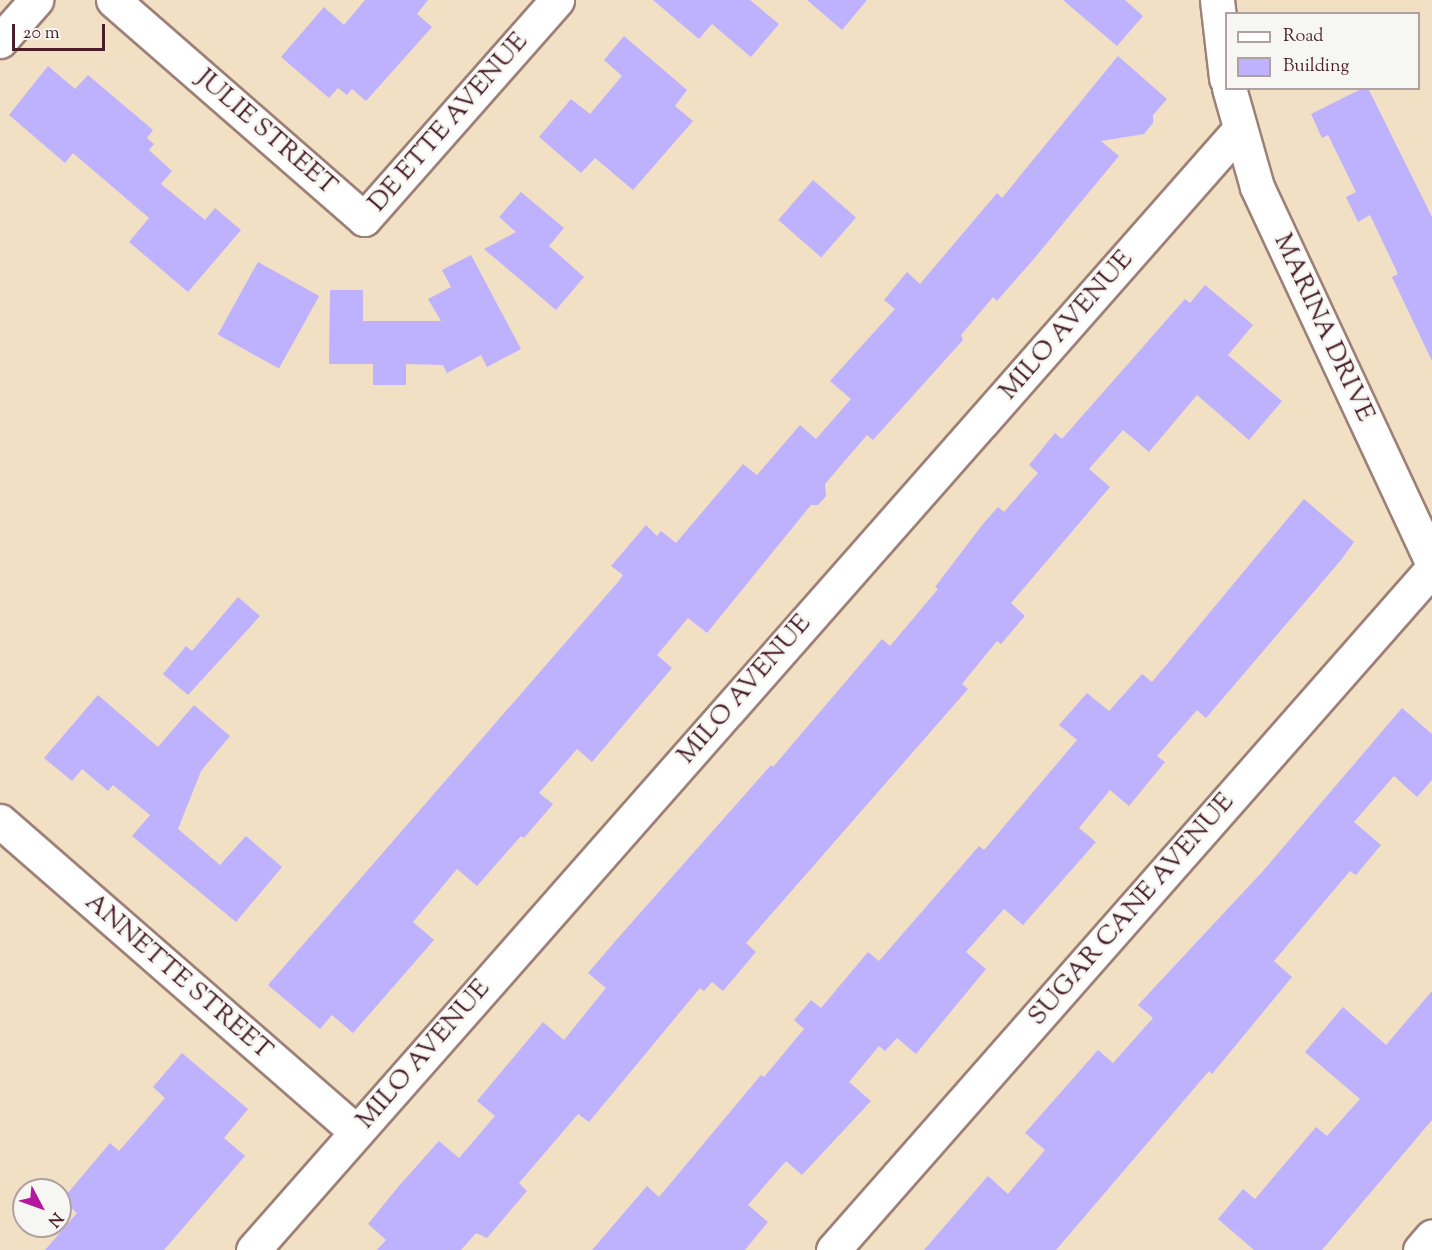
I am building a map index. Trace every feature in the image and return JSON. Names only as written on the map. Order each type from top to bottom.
[{"type":"street","points":[[0,41],[36,0]]},
{"type":"street","name":"JULIE STREET","points":[[113,0],[364,219]]},
{"type":"street","name":"DE ETTE AVENUE","points":[[364,219],[557,0]]},
{"type":"street","points":[[1217,0],[1225,62]]},
{"type":"street","name":"MARINA DRIVE","points":[[1229,90],[1238,131],[1257,187],[1432,563]]},
{"type":"street","name":"MILO AVENUE","points":[[253,1250],[1238,131]]},
{"type":"street","name":"SUGAR CANE AVENUE","points":[[833,1250],[1432,569]]},
{"type":"street","name":"ANNETTE STREET","points":[[0,821],[356,1132]]},
{"type":"street","points":[[1420,1250],[1432,1236]]},
{"type":"building","points":[[365,0],[428,0],[417,14],[432,27],[366,101],[352,89],[347,95],[338,88],[329,98],[281,57],[324,7],[344,25]]},
{"type":"building","points":[[653,0],[750,0],[779,24],[751,57],[712,24],[699,39]]},
{"type":"building","points":[[807,0],[867,0],[842,30]]},
{"type":"building","points":[[1063,0],[1125,0],[1143,16],[1117,46]]},
{"type":"building","points":[[624,36],[687,90],[675,106],[693,121],[633,190],[595,158],[581,173],[539,137],[571,99],[590,114],[622,76],[604,60]]},
{"type":"building","points":[[1118,56],[1167,99],[1153,115],[1153,123],[1144,134],[1101,141],[1119,156],[1032,261],[997,301],[993,297],[961,335],[963,340],[873,440],[867,435],[825,484],[826,496],[818,505],[811,505],[707,633],[688,618],[657,655],[672,668],[592,762],[577,749],[539,793],[553,804],[524,838],[521,836],[477,886],[457,869],[413,922],[434,940],[353,1033],[332,1015],[320,1029],[268,985],[618,582],[623,575],[611,566],[646,525],[657,536],[661,531],[676,543],[743,464],[757,475],[800,425],[816,439],[851,399],[830,381],[895,309],[884,300],[907,272],[920,284],[997,193],[1002,198]]},
{"type":"building","points":[[48,66],[75,89],[88,75],[153,130],[147,138],[154,144],[149,150],[172,171],[161,184],[205,220],[215,208],[241,230],[188,292],[129,242],[149,218],[73,153],[65,163],[9,115]]},
{"type":"building","points":[[1359,90],[1369,90],[1432,217],[1432,361],[1392,277],[1398,274],[1370,215],[1358,222],[1346,197],[1356,192],[1328,135],[1322,138],[1311,114]]},
{"type":"building","points":[[813,180],[856,217],[821,257],[778,220]]},
{"type":"building","points":[[521,192],[564,228],[549,246],[584,277],[556,310],[484,249],[516,232],[499,217]]},
{"type":"building","points":[[471,255],[521,349],[487,367],[481,355],[447,373],[443,365],[406,364],[406,385],[373,385],[373,364],[329,364],[330,290],[363,290],[363,321],[441,321],[428,299],[451,287],[442,270]]},
{"type":"building","points":[[258,262],[319,296],[279,369],[218,335]]},
{"type":"building","points":[[1205,285],[1253,325],[1228,355],[1282,401],[1249,440],[1197,395],[1149,452],[1123,430],[1089,469],[1110,487],[1011,603],[1025,616],[1001,644],[997,641],[962,684],[968,689],[746,943],[756,952],[723,991],[712,982],[704,991],[700,988],[589,1122],[578,1114],[519,1183],[527,1191],[487,1238],[476,1233],[461,1250],[377,1250],[386,1240],[368,1224],[398,1187],[439,1141],[459,1158],[495,1116],[477,1101],[543,1022],[564,1040],[606,988],[588,973],[771,765],[773,767],[882,639],[890,646],[938,589],[935,587],[983,524],[998,507],[1004,512],[1038,473],[1029,465],[1055,433],[1062,439],[1185,299],[1190,303]]},
{"type":"building","points":[[1304,499],[1354,542],[1341,560],[1206,718],[1197,710],[1157,756],[1165,762],[1129,806],[1110,790],[1079,828],[1096,842],[1023,925],[1004,909],[966,952],[986,969],[916,1054],[897,1038],[885,1051],[879,1046],[849,1082],[871,1101],[802,1175],[786,1161],[748,1205],[768,1222],[745,1250],[592,1250],[647,1186],[659,1197],[761,1075],[764,1077],[804,1029],[794,1020],[811,1000],[821,1008],[868,952],[879,961],[979,846],[984,850],[1077,740],[1059,725],[1087,693],[1109,711],[1142,674],[1152,682]]},
{"type":"building","points":[[238,597],[260,616],[188,695],[163,674],[186,646],[192,651]]},
{"type":"building","points":[[98,695],[158,747],[194,705],[230,736],[201,771],[178,829],[220,865],[246,836],[282,867],[236,922],[132,836],[150,815],[113,785],[108,791],[82,769],[72,781],[44,758]]},
{"type":"building","points":[[1402,708],[1432,734],[1432,780],[1417,797],[1394,776],[1354,822],[1381,845],[1356,875],[1350,871],[1274,961],[1292,977],[1212,1074],[1209,1071],[1056,1250],[924,1250],[988,1176],[1008,1194],[1045,1150],[1025,1133],[1098,1050],[1113,1063],[1153,1018],[1138,1005],[1263,871]]},
{"type":"building","points":[[1432,991],[1432,1120],[1322,1250],[1254,1250],[1218,1219],[1243,1189],[1255,1199],[1316,1127],[1327,1136],[1360,1099],[1305,1052],[1343,1007],[1386,1045]]},
{"type":"building","points":[[182,1053],[248,1109],[224,1138],[245,1156],[164,1250],[45,1250],[55,1238],[72,1238],[72,1219],[77,1213],[72,1209],[72,1188],[110,1143],[119,1151],[165,1098],[153,1087]]}]
